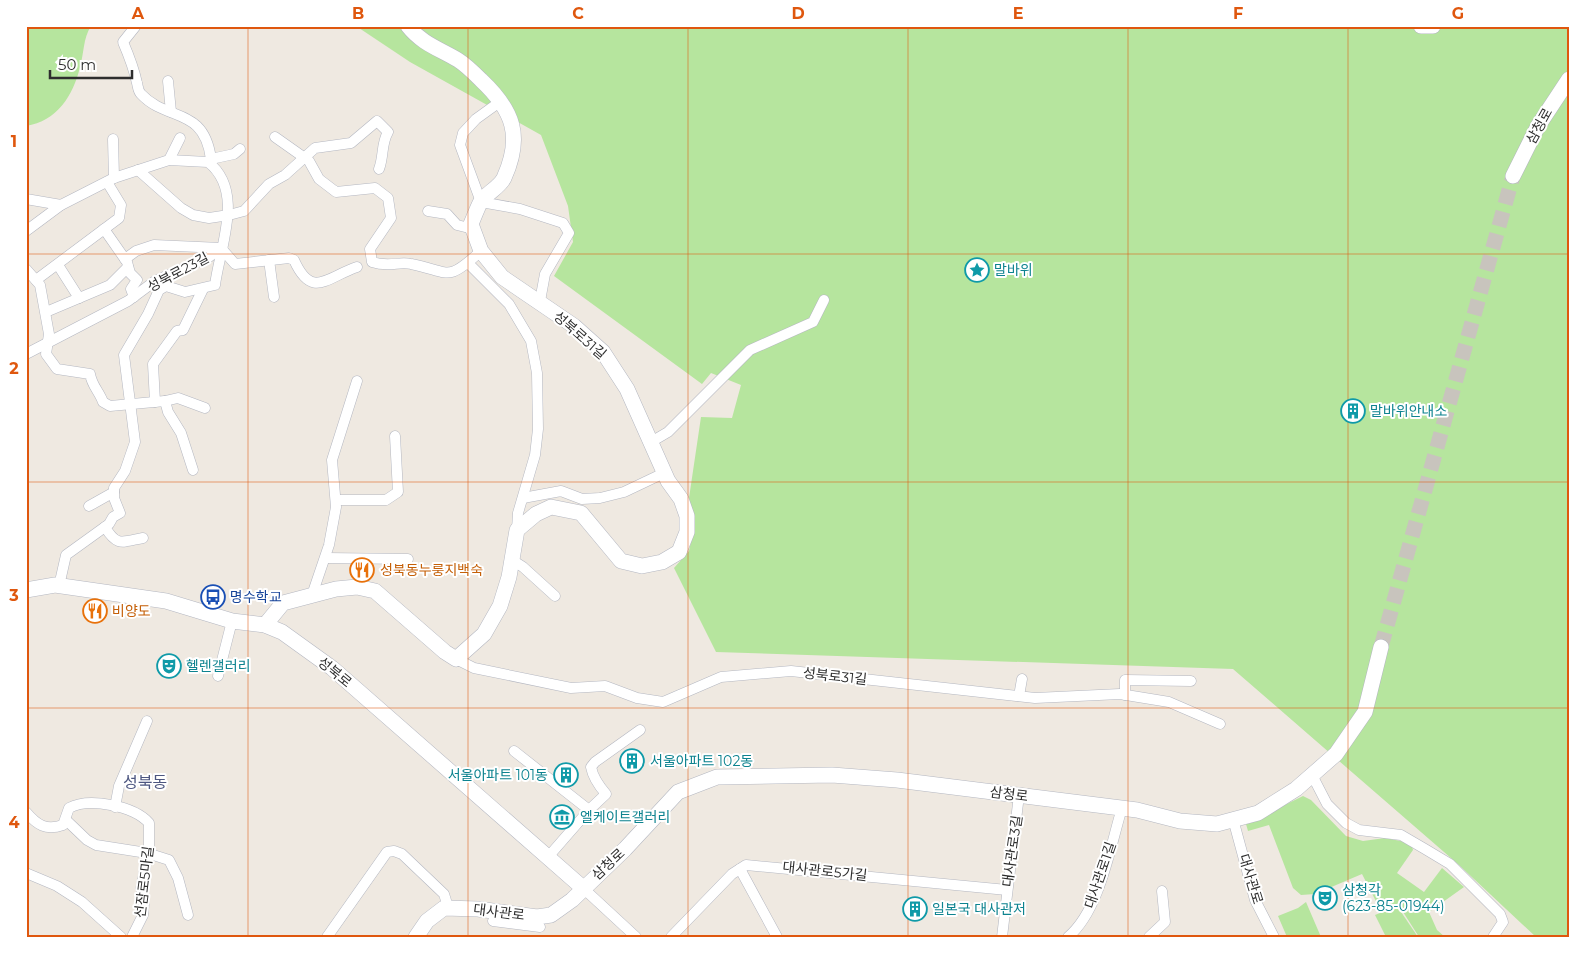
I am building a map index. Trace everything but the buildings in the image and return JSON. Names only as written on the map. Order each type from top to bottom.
[{"type":"street","points":[[408,26],[428,45],[459,60],[494,92],[511,116],[514,132],[511,155],[503,180],[481,202],[472,224],[473,229],[457,225],[447,214],[428,211]]},
{"type":"street","points":[[1421,26],[1432,26]]},
{"type":"street","name":"성북로23길","points":[[26,354],[134,297],[155,281],[209,257],[221,248],[230,203],[225,185],[209,160],[209,145],[196,126],[188,118],[152,103],[139,92],[135,70],[123,42],[135,27]]},
{"type":"street","name":"삼청로","points":[[1513,176],[1538,126],[1569,79]]},
{"type":"street","points":[[168,81],[172,112]]},
{"type":"street","points":[[481,202],[460,145],[463,133],[476,119],[501,101]]},
{"type":"street","points":[[138,170],[181,208],[194,215],[209,218],[229,215],[244,211],[269,184],[285,175],[315,148],[351,143],[377,120],[388,132],[382,142],[383,159],[379,169]]},
{"type":"street","points":[[275,137],[309,161],[319,179],[336,192],[375,188],[388,198],[392,218],[370,249],[372,262],[383,266],[409,263],[439,273],[461,269],[480,251]]},
{"type":"street","points":[[169,160],[180,138]]},
{"type":"street","points":[[36,280],[119,218],[121,205],[111,180],[113,139]]},
{"type":"street","points":[[26,231],[61,205],[111,180],[169,160],[209,160],[234,154],[240,149]]},
{"type":"street","points":[[26,199],[61,205]]},
{"type":"street","points":[[481,202],[520,209],[563,223],[569,233],[545,274],[540,301]]},
{"type":"street","name":"성북로23길","points":[[104,229],[126,263],[130,273],[137,280],[132,289],[134,297]]},
{"type":"street","name":"성북로31길","points":[[473,229],[480,251],[502,277],[540,301],[574,326],[604,352],[627,389],[664,473],[681,499],[687,516],[688,532],[679,552],[662,562],[642,566],[621,561],[581,513],[551,507],[536,514],[517,530]]},
{"type":"street","name":"성북로23길","points":[[46,312],[110,285],[136,251],[154,245],[221,248]]},
{"type":"street","points":[[221,248],[235,264],[289,258],[294,260],[301,276],[310,282],[324,283],[357,267]]},
{"type":"street","points":[[59,586],[66,555],[105,527],[113,517],[120,513],[114,498],[114,488],[125,471],[135,442],[124,355],[148,314],[159,290],[166,286],[185,292],[215,285],[221,248]]},
{"type":"street","points":[[269,260],[274,297]]},
{"type":"street","points":[[456,659],[484,634],[500,606],[512,560],[518,514],[529,469],[535,455],[538,429],[536,373],[531,341],[509,304],[468,263]]},
{"type":"street","points":[[58,265],[79,298]]},
{"type":"street","points":[[26,269],[40,285],[49,334],[46,354],[57,368],[90,374],[92,384],[100,393],[103,402],[110,406],[160,402],[178,398],[205,408]]},
{"type":"street","points":[[193,470],[181,433],[160,402],[153,364],[177,331],[183,330],[203,289]]},
{"type":"street","points":[[651,442],[668,432],[750,350],[813,322],[824,300]]},
{"type":"street","points":[[312,595],[326,558],[336,507],[332,460],[357,381]]},
{"type":"street","points":[[336,500],[386,500],[398,492],[395,436]]},
{"type":"street","points":[[523,498],[561,491],[582,499],[600,498],[624,492],[664,473]]},
{"type":"street","points":[[89,506],[114,492]]},
{"type":"street","points":[[105,527],[112,540],[120,543],[143,538]]},
{"type":"street","points":[[326,558],[408,559]]},
{"type":"street","points":[[512,560],[555,596]]},
{"type":"street","name":"성북로","points":[[26,590],[59,586],[166,601],[232,621],[265,625],[290,637],[332,668],[583,888]]},
{"type":"street","name":"성북로31길","points":[[265,625],[283,602],[336,589],[357,587],[375,591],[445,652],[474,668],[571,688],[605,686],[637,698],[663,702],[721,677],[791,671],[1035,698],[1125,695],[1169,702],[1220,724]]},
{"type":"street","points":[[218,676],[232,621]]},
{"type":"street","name":"삼청로","points":[[583,888],[625,849],[678,792],[717,777],[832,775],[897,780],[1122,808],[1180,821],[1217,824],[1258,813],[1296,789],[1336,754],[1365,712],[1381,647]]},
{"type":"street","points":[[1019,696],[1022,679]]},
{"type":"street","points":[[1125,695],[1125,680],[1191,681]]},
{"type":"street","points":[[115,807],[119,786],[147,721]]},
{"type":"street","points":[[548,857],[606,794],[597,784],[591,767],[595,762],[640,730]]},
{"type":"street","points":[[514,751],[590,810]]},
{"type":"street","points":[[1312,775],[1327,804],[1346,822],[1360,830],[1401,835],[1450,864],[1500,914],[1503,922],[1500,930],[1493,937]]},
{"type":"street","name":"대사관로3길","points":[[1002,937],[1019,795]]},
{"type":"street","name":"선잠로5마길","points":[[26,812],[40,827],[53,829],[63,825],[69,808],[79,803],[115,807],[143,816],[149,823],[147,853],[141,888],[144,903],[143,915],[132,937]]},
{"type":"street","name":"대사관로1길","points":[[1068,937],[1088,912],[1098,891],[1122,808]]},
{"type":"street","points":[[66,820],[87,840],[96,845],[147,853],[168,860],[178,878],[188,915]]},
{"type":"street","name":"대사관로","points":[[1233,820],[1255,900],[1274,937]]},
{"type":"street","points":[[327,937],[387,852],[394,851],[402,854],[444,894],[448,907],[444,908],[427,922],[416,937]]},
{"type":"street","name":"대사관로5가길","points":[[740,869],[746,865],[755,864],[1007,890]]},
{"type":"street","points":[[671,937],[732,874],[740,869],[777,937]]},
{"type":"street","points":[[26,873],[58,886],[82,902],[121,937]]},
{"type":"street","points":[[583,888],[636,937]]},
{"type":"street","name":"대사관로","points":[[448,907],[539,922],[572,900],[583,888]]},
{"type":"street","points":[[1150,937],[1165,922],[1162,891]]},
{"type":"street","points":[[493,921],[539,922],[547,937]]},
{"type":"green space","points":[[26,26],[91,26],[85,41],[77,78],[68,97],[55,113],[47,119],[26,126]]},
{"type":"green space","points":[[356,26],[1569,26],[1569,937],[1536,937],[1459,865],[1233,669],[716,652],[674,568],[689,551],[694,527],[689,498],[701,417],[732,418],[741,385],[711,373],[702,384],[554,276],[573,242],[568,206],[541,135],[410,62]]},
{"type":"green space","points":[[1303,796],[1311,800],[1346,836],[1363,841],[1385,838],[1411,843],[1413,850],[1397,873],[1424,892],[1442,868],[1464,887],[1429,912],[1437,930],[1445,937],[1419,937],[1398,904],[1381,911],[1362,874],[1315,894],[1301,895],[1293,888],[1269,825],[1248,831],[1246,824]]},
{"type":"green space","points":[[1306,902],[1321,937],[1287,937],[1278,916],[1298,908]]},
{"type":"green space","points":[[1397,906],[1418,937],[1386,937],[1375,915]]},
{"type":"tunnel","points":[[1381,647],[1513,176]]},
{"type":"place","name":"말바위","points":[[977,270]]},
{"type":"place","name":"말바위안내소","points":[[1353,411]]},
{"type":"place","name":"성북동누룽지백숙","points":[[362,570]]},
{"type":"place","name":"명수학교","points":[[213,597]]},
{"type":"place","name":"비양도","points":[[95,611]]},
{"type":"place","name":"헬렌갤러리","points":[[169,666]]},
{"type":"place","name":"서울아파트 102동","points":[[632,761]]},
{"type":"place","name":"서울아파트 101동","points":[[566,775]]},
{"type":"place","name":"엘케이트갤러리","points":[[562,817]]},
{"type":"place","name":"삼청각 (623-85-01944)","points":[[1325,898]]},
{"type":"place","name":"일본국 대사관저","points":[[915,909]]},
{"type":"district","name":"성북동","points":[[145,782]]}]
